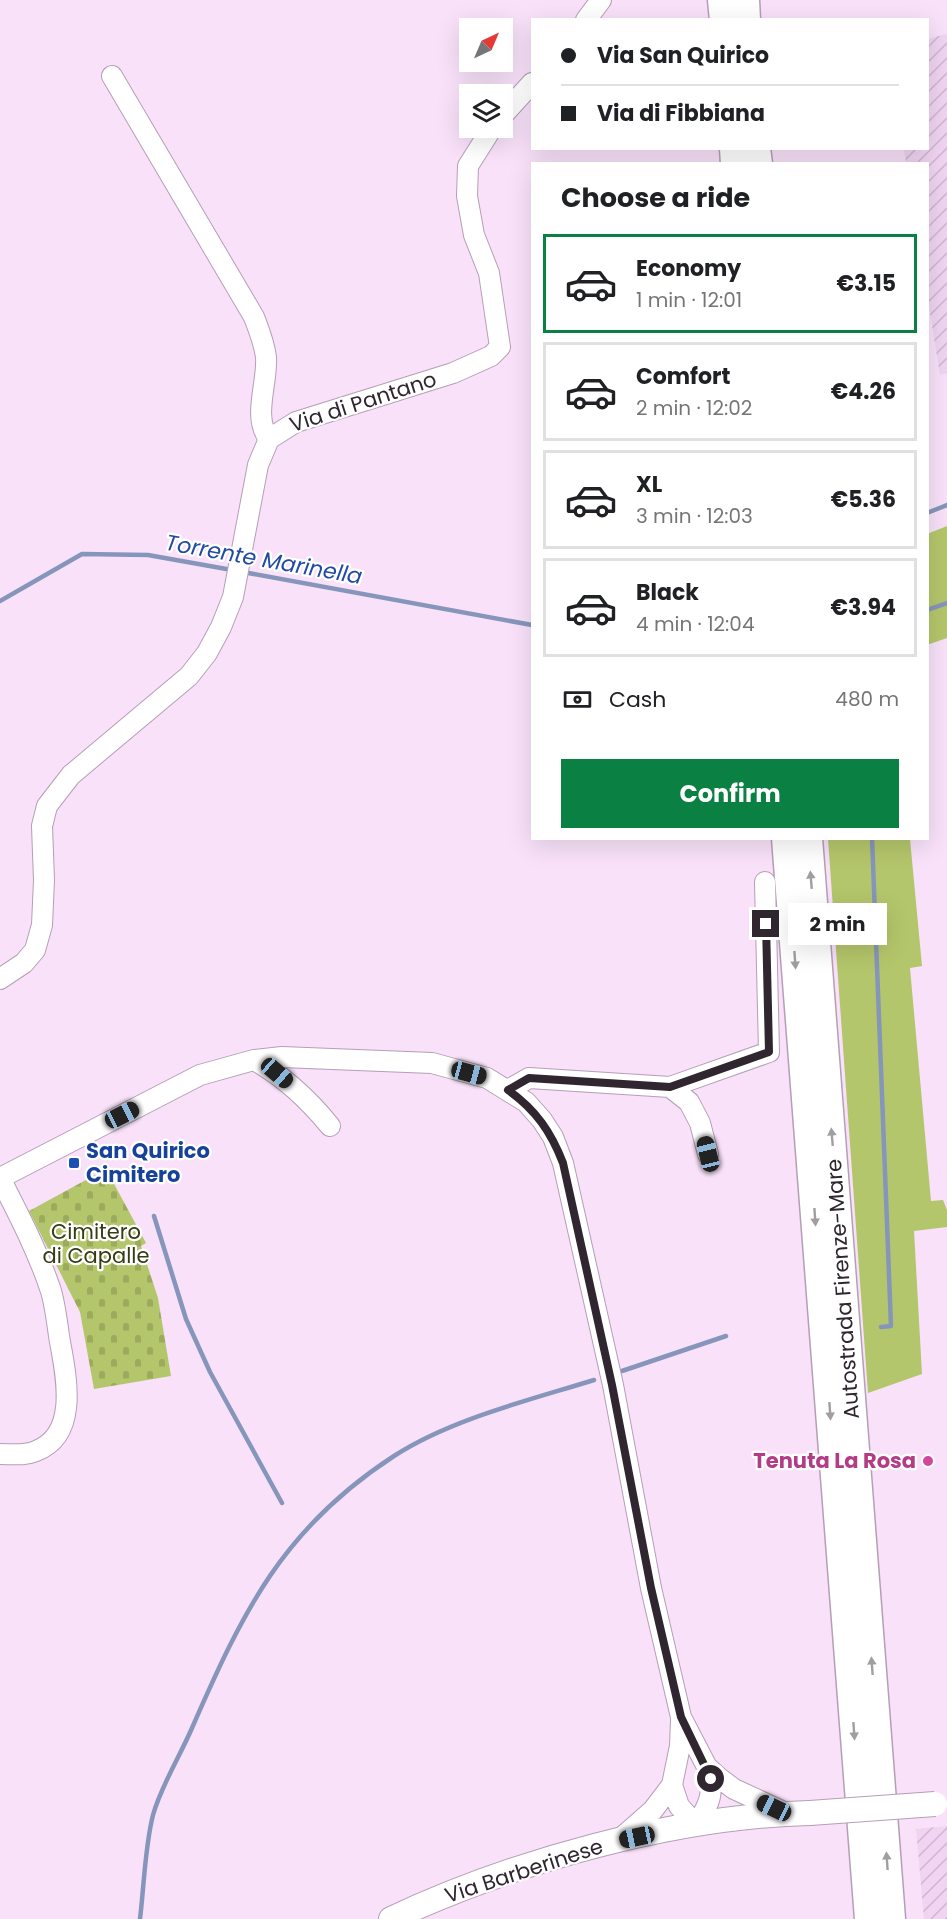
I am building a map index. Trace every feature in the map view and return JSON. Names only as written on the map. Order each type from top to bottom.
[{"type":"highway","points":[[722,0],[724,18]]},
{"type":"highway","points":[[745,0],[746,18]]},
{"type":"highway","name":"Autostrada Firenze-Mare","points":[[786,840],[869,1919]]},
{"type":"highway","name":"Autostrada Firenze-Mare","points":[[808,840],[891,1919]]},
{"type":"main road","name":"Via Barberinese","points":[[391,1919],[491,1879],[617,1842],[696,1825],[798,1813],[941,1804]]},
{"type":"street","points":[[588,18],[601,0]]},
{"type":"street","points":[[112,76],[254,317],[266,354],[266,380],[261,415],[264,432],[269,439]]},
{"type":"street","points":[[513,104],[531,83]]},
{"type":"street","name":"Via di Pantano","points":[[0,979],[24,963],[34,950],[42,925],[44,880],[42,826],[47,806],[71,775],[189,676],[207,653],[233,597],[258,465],[269,439],[296,422],[453,373],[496,353],[500,347],[489,273],[474,235],[467,196],[468,166],[486,138]]},
{"type":"street","points":[[508,1090],[529,1078],[670,1087],[769,1052],[765,882]]},
{"type":"street","points":[[0,1454],[21,1455],[38,1451],[63,1425],[68,1404],[65,1368],[52,1294],[34,1247],[0,1178],[200,1075],[254,1060],[282,1057],[432,1063],[487,1078],[526,1102],[553,1137],[563,1163],[612,1385],[651,1588],[681,1717],[707,1767],[712,1789],[711,1799],[696,1825],[679,1806],[672,1785]]},
{"type":"street","points":[[254,1060],[277,1073],[312,1103],[330,1126]]},
{"type":"street","points":[[670,1087],[689,1102],[700,1123],[708,1154]]},
{"type":"street","points":[[617,1842],[648,1815],[672,1785],[680,1746],[681,1717]]},
{"type":"street","points":[[707,1767],[734,1789],[798,1813]]},
{"type":"shaded area","points":[[947,34],[947,373],[940,375],[929,307],[929,162],[906,162],[904,150],[929,150],[929,38]]},
{"type":"shaded area","points":[[947,1826],[947,1919],[924,1919],[916,1829]]},
{"type":"green space","points":[[947,526],[947,638],[929,644],[929,533]]},
{"type":"green space","points":[[828,840],[910,840],[922,966],[910,968],[931,1201],[943,1200],[947,1210],[947,1227],[914,1231],[922,1374],[868,1393]]},
{"type":"green space","name":"Cimitero di Capalle","points":[[106,1169],[146,1243],[141,1246],[158,1298],[171,1376],[94,1389],[80,1312],[29,1211]]},
{"type":"waterway","name":"Torrente Marinella","points":[[929,512],[947,505]]},
{"type":"waterway","name":"Torrente Marinella","points":[[0,601],[82,554],[148,555],[232,570]]},
{"type":"waterway","name":"Torrente Marinella","points":[[243,572],[531,625]]},
{"type":"waterway","points":[[929,609],[947,603]]},
{"type":"waterway","points":[[872,840],[891,1326],[881,1327]]},
{"type":"waterway","points":[[154,1216],[186,1319],[210,1372],[282,1503]]},
{"type":"waterway","points":[[622,1371],[726,1336]]},
{"type":"waterway","points":[[140,1919],[148,1840],[153,1815],[161,1793],[229,1646],[270,1575],[295,1543],[323,1512],[356,1484],[416,1443],[465,1421],[594,1380]]},
{"type":"place","name":"San Quirico Cimitero","points":[[74,1163]]},
{"type":"place","name":"Tenuta La Rosa","points":[[928,1461]]},
{"type":"route","points":[[711,1779],[681,1717],[651,1588],[612,1385],[563,1163],[553,1137],[542,1120],[526,1102],[508,1090],[529,1078],[670,1087],[769,1052],[766,924]]}]
